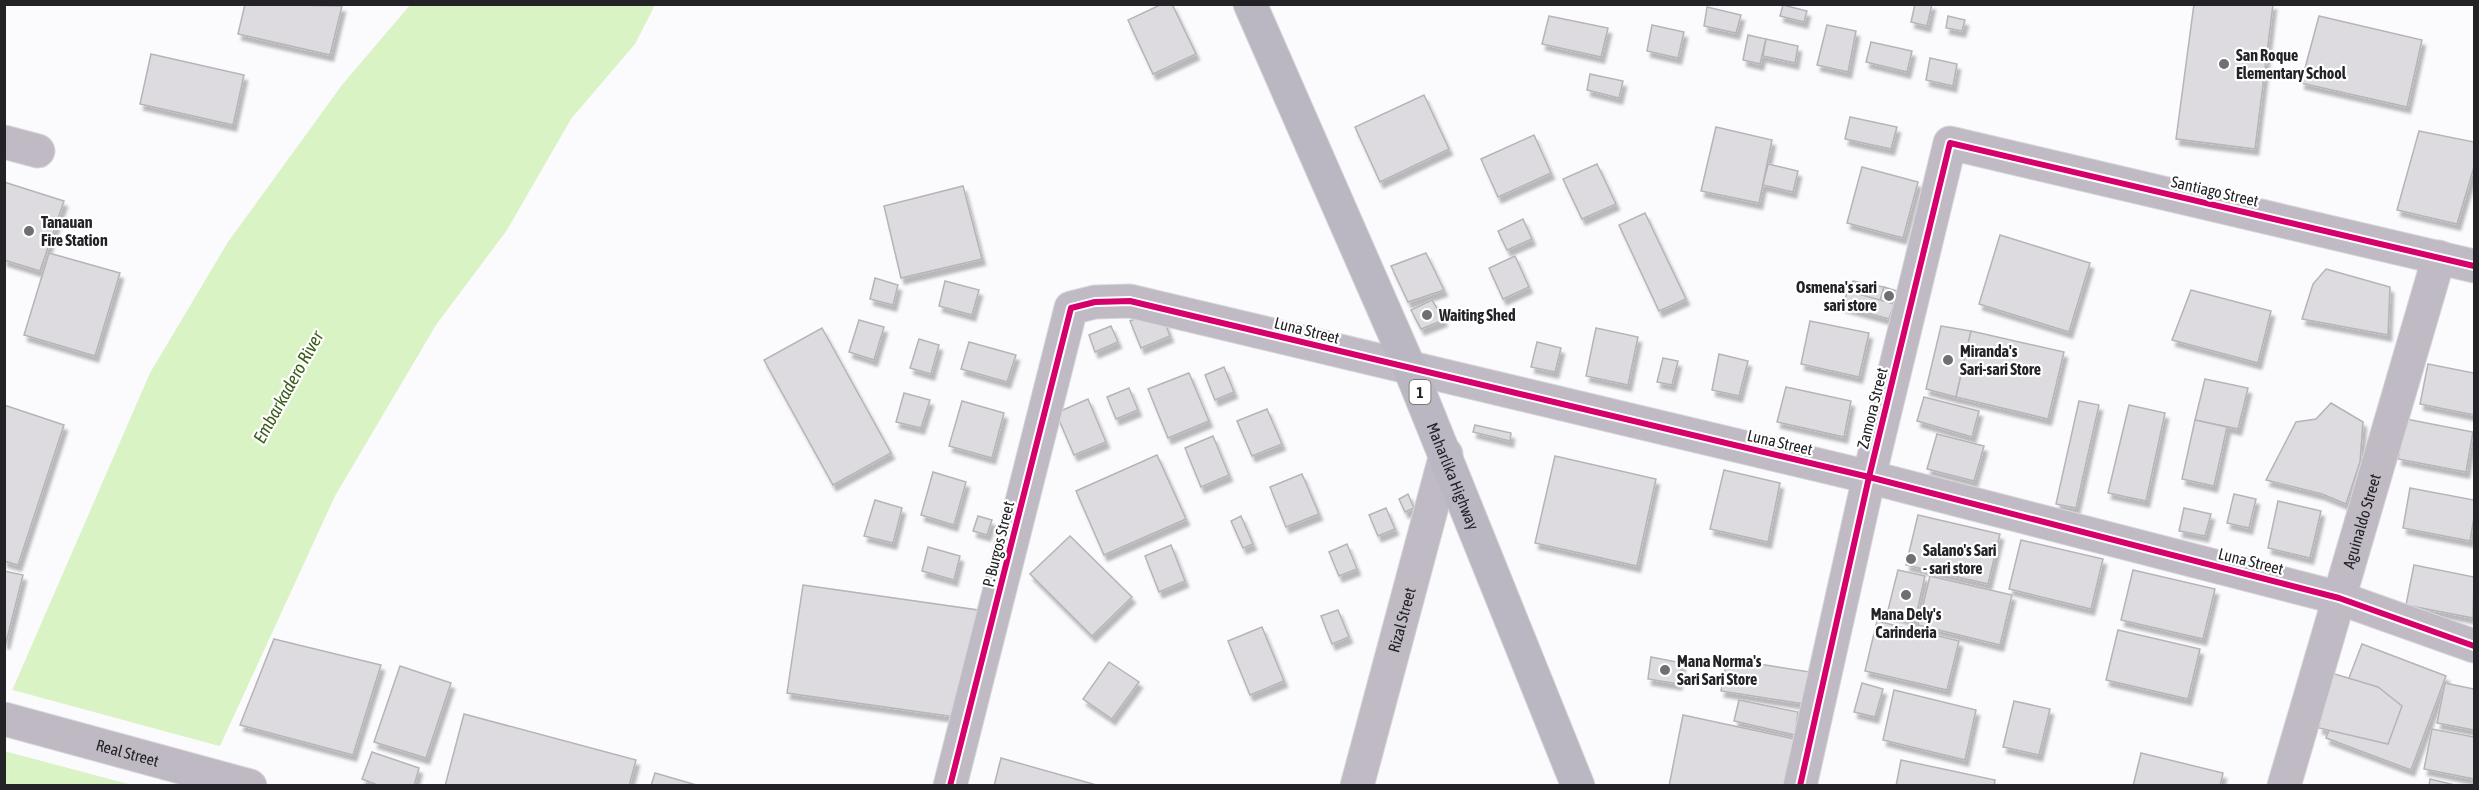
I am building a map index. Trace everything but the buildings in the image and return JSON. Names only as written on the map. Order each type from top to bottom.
[{"type":"highway","name":"Maharlika Highway","points":[[1250,4],[1446,454],[1578,786]]},
{"type":"main road","name":"Real Street","points":[[4,719],[237,782]]},
{"type":"street","points":[[4,142],[38,151]]},
{"type":"street","name":"Santiago Street","points":[[1950,143],[2475,266]]},
{"type":"street","name":"Zamora Street","points":[[1800,786],[1869,477],[1950,143]]},
{"type":"street","name":"Aguinaldo Street","points":[[2284,786],[2439,257]]},
{"type":"street","name":"Luna Street","points":[[1071,308],[1095,302],[1130,301],[1869,477],[2339,598],[2475,646]]},
{"type":"street","name":"P. Burgos Street","points":[[951,786],[1071,308]]},
{"type":"street","name":"Rizal Street","points":[[1357,786],[1446,454]]},
{"type":"water","name":"Embarkadero River","points":[[410,5],[655,5],[635,44],[571,119],[507,230],[436,325],[335,496],[202,785],[5,786],[5,711],[11,693],[150,373],[228,242],[342,85]]},
{"type":"pier","points":[[9,689],[223,747],[206,786],[132,785],[4,751],[4,702]]},
{"type":"cycle path","points":[[1800,786],[1869,477],[1950,143],[2474,266]]},
{"type":"cycle path","points":[[950,786],[1071,308],[1095,302],[1130,301],[1869,477],[2339,598],[2474,646]]},
{"type":"place","name":"San Roque Elementary School","points":[[2224,64]]},
{"type":"place","name":"Tanauan Fire Station","points":[[29,231]]},
{"type":"place","name":"Osmena's sari sari store","points":[[1889,296]]},
{"type":"place","name":"Waiting Shed","points":[[1427,315]]},
{"type":"place","name":"Miranda's Sari-sari Store","points":[[1948,360]]},
{"type":"place","name":"Salano's Sari - sari store","points":[[1911,559]]},
{"type":"place","name":"Mana Dely's Carinderia","points":[[1906,595]]},
{"type":"place","name":"Mana Norma's Sari Sari Store","points":[[1665,670]]}]
